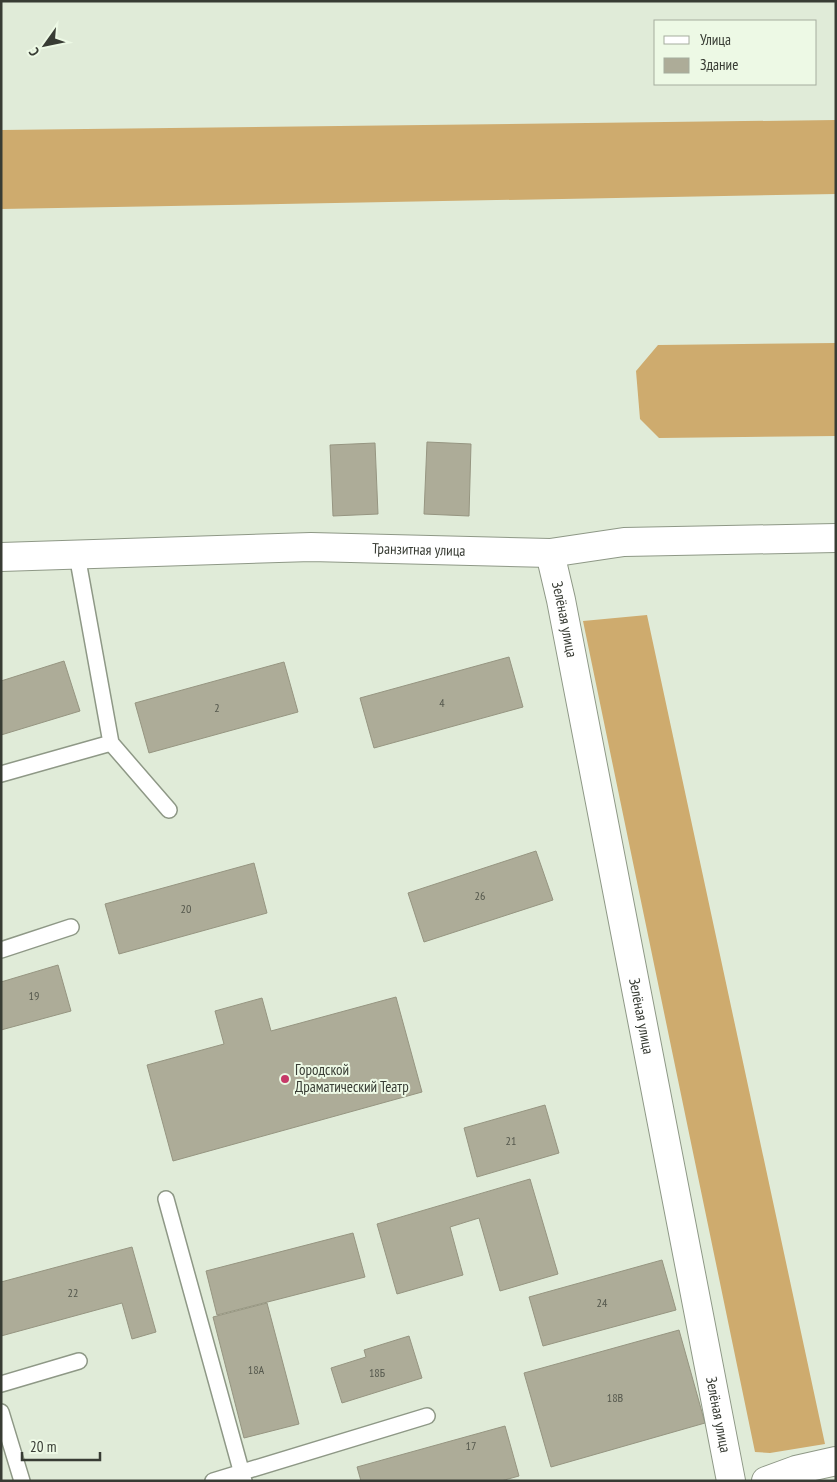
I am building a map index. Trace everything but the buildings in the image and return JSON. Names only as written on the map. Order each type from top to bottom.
[{"type":"street","name":"Транзитная улица","points":[[1,557],[311,548],[550,553],[624,542],[836,538]]},
{"type":"street","name":"Зелёная улица","points":[[550,553],[561,600],[731,1481]]},
{"type":"street","points":[[766,1481],[796,1470],[836,1461]]},
{"type":"lane","points":[[77,555],[111,743],[170,810]]},
{"type":"lane","points":[[1,774],[111,743]]},
{"type":"lane","points":[[1,950],[71,927]]},
{"type":"lane","points":[[166,1200],[243,1476]]},
{"type":"lane","points":[[1,1384],[79,1360]]},
{"type":"lane","points":[[1,1412],[22,1481]]},
{"type":"lane","points":[[213,1481],[243,1476],[427,1416]]},
{"type":"shaded area","points":[[836,120],[836,194],[1,209],[1,130]]},
{"type":"shaded area","points":[[836,343],[836,436],[659,438],[640,419],[636,371],[658,345]]},
{"type":"shaded area","points":[[647,615],[825,1444],[770,1453],[755,1452],[583,621]]},
{"type":"place","name":"Городской Драматический Театр","points":[[285,1079]]}]
